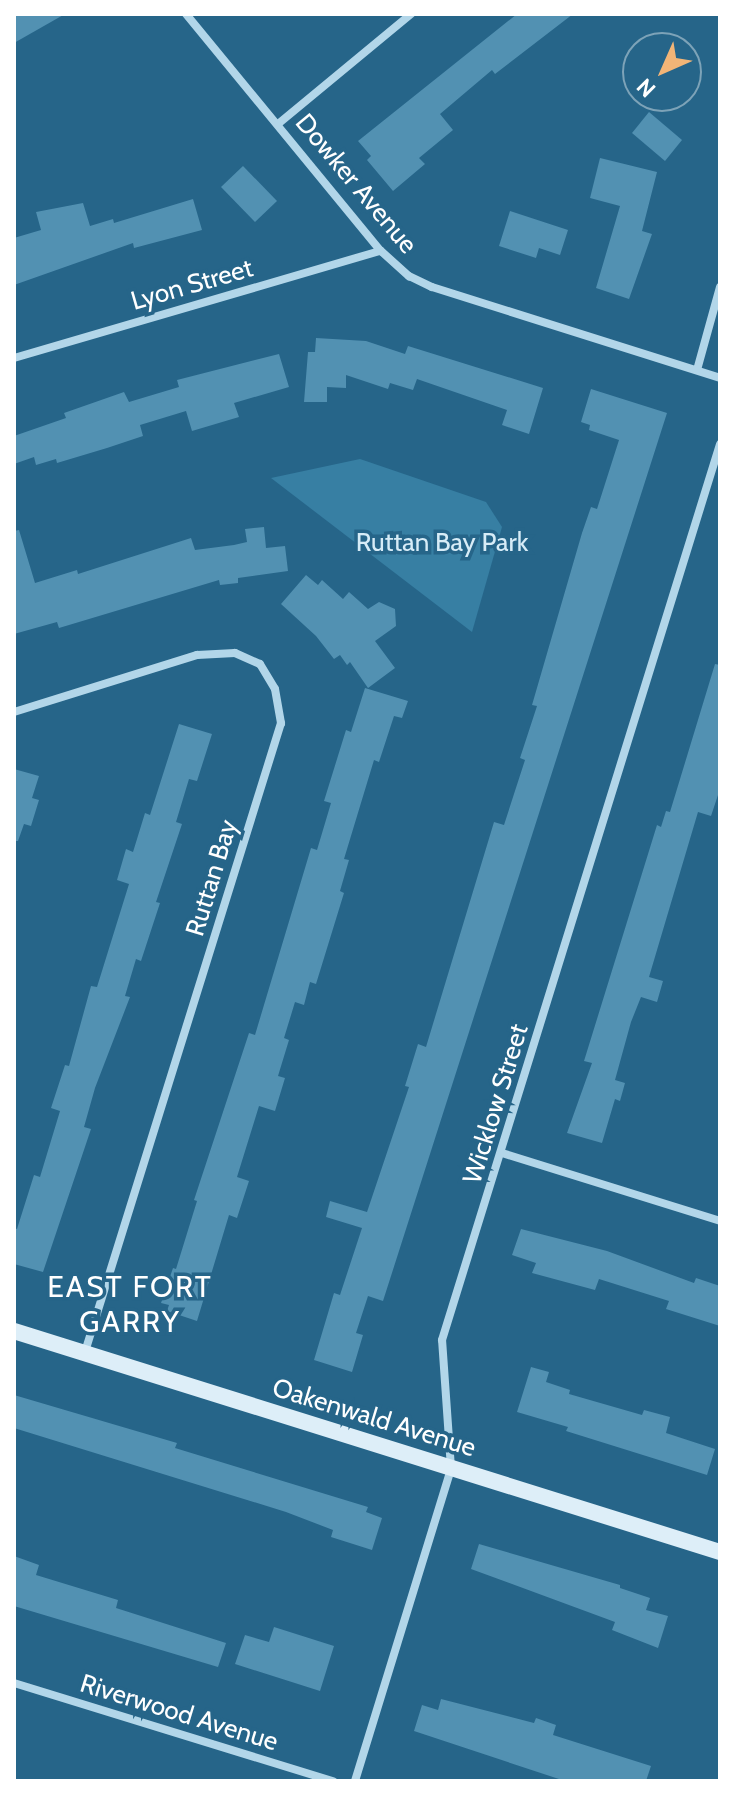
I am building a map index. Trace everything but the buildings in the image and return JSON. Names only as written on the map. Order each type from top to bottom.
[{"type":"street","name":"Dowker Avenue","points":[[186,14],[381,251],[409,276],[432,287],[720,378]]},
{"type":"street","points":[[278,124],[411,14]]},
{"type":"street","name":"Lyon Street","points":[[14,358],[381,251]]},
{"type":"street","points":[[697,370],[720,287]]},
{"type":"street","name":"Wicklow Street","points":[[355,1781],[451,1468],[442,1340],[720,444]]},
{"type":"street","name":"Ruttan Bay","points":[[14,712],[197,655],[235,653],[260,664],[275,689],[281,723],[85,1352]]},
{"type":"street","points":[[502,1153],[720,1221]]},
{"type":"street","name":"Oakenwald Avenue","points":[[14,1331],[720,1552]]},
{"type":"street","name":"Riverwood Avenue","points":[[14,1683],[333,1781]]},
{"type":"green space","name":"Ruttan Bay Park","points":[[360,459],[486,502],[502,527],[472,632],[271,478]]},
{"type":"district","name":"EAST FORT GARRY","points":[[130,1304]]}]
